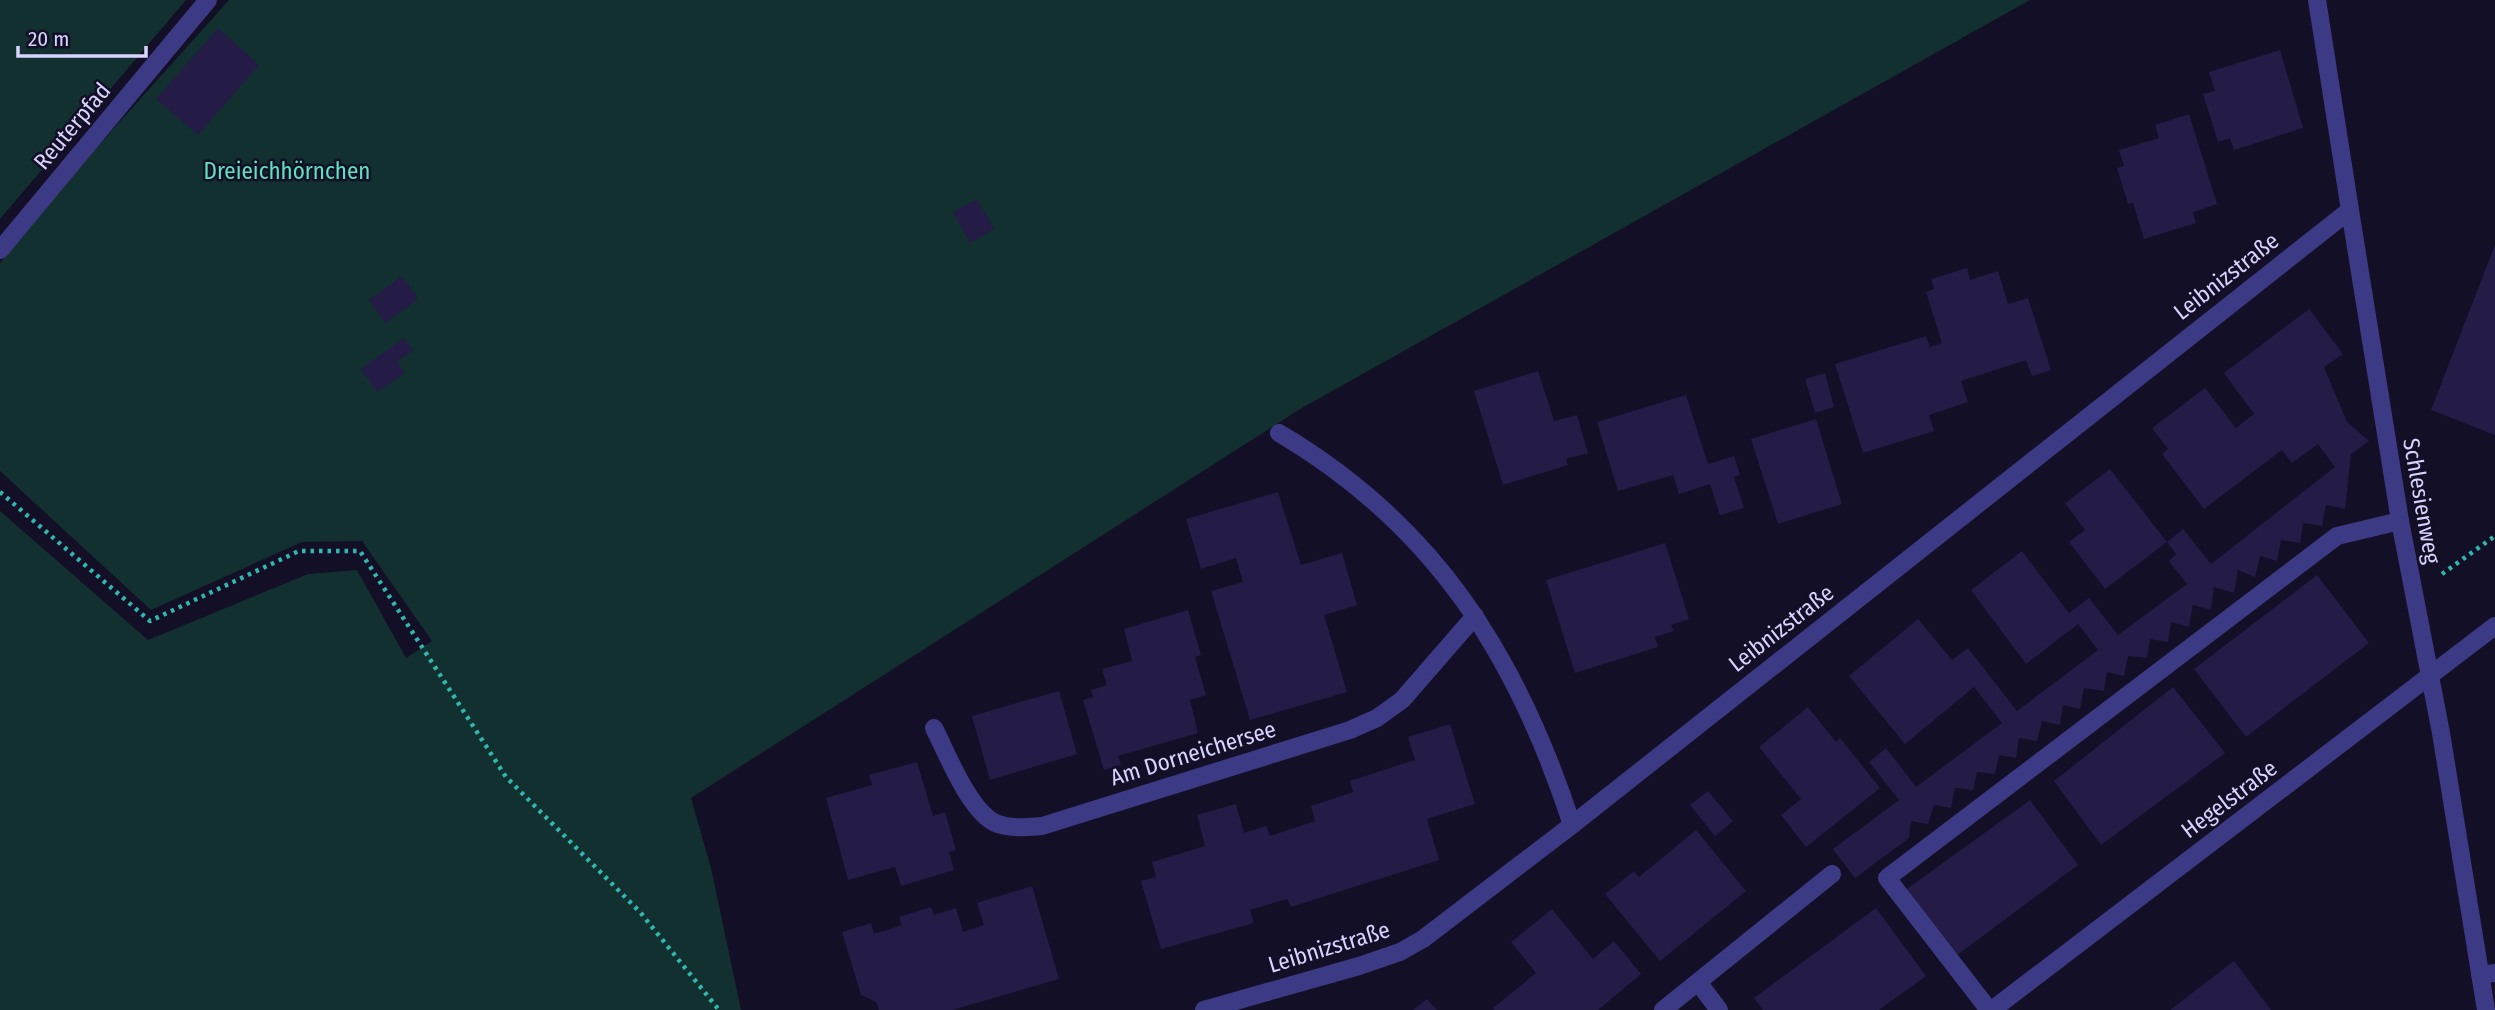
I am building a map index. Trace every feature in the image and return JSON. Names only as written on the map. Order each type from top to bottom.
[{"type":"street","name":"Reuterpfad","points":[[0,250],[208,0]]},
{"type":"street","name":"Schlesienweg","points":[[2317,0],[2400,520],[2488,974],[2486,1010]]},
{"type":"street","name":"Leibnizstraße","points":[[1204,1010],[1400,952],[1423,939],[1572,825],[2350,210]]},
{"type":"street","points":[[1279,433],[1342,472],[1408,532],[1443,573],[1503,660],[1554,770],[1572,825]]},
{"type":"street","points":[[1990,1010],[1887,878],[2337,536],[2400,520]]},
{"type":"street","name":"Am Dorneichersee","points":[[934,728],[957,774],[979,809],[995,823],[1017,828],[1042,826],[1350,730],[1377,718],[1402,700],[1475,616]]},
{"type":"street","name":"Hegelstraße","points":[[1990,1010],[2495,626]]},
{"type":"street","points":[[1663,1010],[1832,874]]},
{"type":"street","points":[[1698,982],[1719,1010]]},
{"type":"path","points":[[0,492],[150,621],[299,551],[360,551],[506,777],[640,912],[719,1010]]},
{"type":"path","points":[[2414,594],[2495,536]]},
{"type":"green space","points":[[0,0],[186,0],[0,219]]},
{"type":"green space","name":"Dreieichhörnchen","points":[[229,0],[2030,0],[1300,409],[691,798],[711,868],[741,1010],[0,1010],[0,511],[148,640],[308,574],[357,570],[406,658],[432,641],[362,541],[302,542],[151,610],[0,471],[0,263],[72,175]]},
{"type":"building","points":[[218,28],[259,65],[198,135],[156,99]]},
{"type":"building","points":[[2280,50],[2303,128],[2234,150],[2230,138],[2218,142],[2203,94],[2215,91],[2209,72]]},
{"type":"building","points":[[2189,114],[2217,204],[2193,212],[2196,223],[2144,239],[2133,203],[2128,204],[2117,168],[2124,166],[2119,150],[2159,138],[2155,125]]},
{"type":"building","points":[[977,199],[994,229],[970,243],[953,212]]},
{"type":"building","points":[[2495,245],[2495,435],[2431,410]]},
{"type":"building","points":[[1967,268],[1970,280],[1998,271],[2008,304],[2028,298],[2051,370],[2032,376],[2026,360],[1961,381],[1968,402],[1929,415],[1934,431],[1863,453],[1835,364],[1926,336],[1930,347],[1942,343],[1926,292],[1934,289],[1931,279]]},
{"type":"building","points":[[402,276],[418,299],[385,323],[369,300]]},
{"type":"building","points":[[2309,309],[2343,354],[2324,367],[2347,422],[2369,441],[2351,454],[2345,509],[2326,505],[2322,526],[2303,523],[2300,543],[2281,540],[2277,561],[2260,556],[2255,577],[2238,570],[2234,593],[2214,587],[2211,610],[2193,605],[2189,627],[2171,622],[2168,642],[2150,639],[2147,658],[2128,656],[2124,676],[2107,672],[2104,691],[2084,688],[2080,709],[2063,705],[2060,725],[2042,721],[2037,741],[2019,738],[2016,758],[1999,755],[1995,774],[1977,772],[1973,790],[1955,788],[1951,808],[1934,805],[1928,824],[1911,821],[1909,838],[1855,878],[1833,849],[1899,800],[1869,762],[1886,748],[1916,787],[2002,723],[1974,687],[1905,744],[1849,676],[1918,619],[1952,660],[1968,648],[2017,711],[2098,650],[2078,624],[2026,664],[1971,590],[2022,551],[2069,613],[2089,598],[2118,635],[2187,584],[2169,561],[2176,554],[2167,542],[2183,529],[2211,564],[2335,467],[2318,444],[2292,463],[2282,450],[2204,509],[2162,454],[2168,449],[2152,428],[2205,388],[2236,428],[2254,414],[2224,373]]},
{"type":"building","points":[[404,338],[413,350],[397,362],[405,373],[377,392],[361,369]]},
{"type":"building","points":[[1538,371],[1554,421],[1577,415],[1588,453],[1566,459],[1568,465],[1503,485],[1474,391]]},
{"type":"building","points":[[1825,373],[1834,407],[1815,413],[1805,379]]},
{"type":"building","points":[[1686,395],[1708,464],[1734,456],[1740,475],[1734,477],[1744,508],[1720,515],[1710,484],[1679,494],[1673,475],[1618,491],[1597,422]]},
{"type":"building","points":[[1816,419],[1842,504],[1778,524],[1751,439]]},
{"type":"building","points":[[2110,469],[2167,542],[2105,589],[2069,542],[2085,530],[2065,503]]},
{"type":"building","points":[[1278,492],[1301,565],[1342,553],[1357,605],[1324,615],[1347,692],[1250,720],[1211,591],[1243,582],[1236,558],[1201,569],[1186,519]]},
{"type":"building","points":[[1665,543],[1689,619],[1671,625],[1674,631],[1655,637],[1658,647],[1575,673],[1546,580]]},
{"type":"building","points":[[2317,575],[2369,643],[2246,737],[2194,669]]},
{"type":"building","points":[[1188,610],[1201,655],[1195,657],[1206,695],[1190,700],[1198,733],[1118,756],[1121,765],[1104,770],[1083,700],[1093,697],[1091,690],[1107,685],[1102,669],[1132,661],[1124,629]]},
{"type":"building","points":[[2173,687],[2225,753],[2101,845],[2054,781]]},
{"type":"building","points":[[1059,691],[1077,754],[990,780],[972,716]]},
{"type":"building","points":[[1808,707],[1836,742],[1840,738],[1880,788],[1806,847],[1781,815],[1801,799],[1759,747]]},
{"type":"building","points":[[1450,724],[1475,804],[1427,819],[1439,860],[1291,907],[1287,899],[1250,910],[1254,923],[1161,949],[1141,881],[1156,877],[1152,862],[1205,846],[1197,815],[1236,804],[1244,833],[1266,826],[1270,836],[1315,821],[1311,806],[1353,792],[1350,781],[1415,760],[1408,737]]},
{"type":"building","points":[[917,762],[933,816],[945,812],[956,850],[949,852],[954,870],[901,886],[895,867],[848,880],[826,798],[872,785],[869,775]]},
{"type":"building","points":[[1708,791],[1733,821],[1715,836],[1690,805]]},
{"type":"building","points":[[2030,800],[2078,865],[1956,956],[1907,889]]},
{"type":"building","points":[[1696,830],[1746,891],[1660,961],[1605,894],[1634,871],[1639,877]]},
{"type":"building","points":[[1032,886],[1059,979],[952,1010],[879,1010],[876,1002],[861,995],[842,932],[871,923],[874,934],[902,925],[899,917],[931,907],[934,915],[956,908],[963,932],[984,925],[977,903]]},
{"type":"building","points":[[1876,908],[1926,976],[1879,1010],[1763,1010],[1754,998]]},
{"type":"building","points":[[1552,909],[1593,959],[1614,941],[1641,974],[1598,1010],[1494,1010],[1493,1008],[1536,973],[1511,942]]},
{"type":"building","points":[[2234,961],[2271,1010],[2170,1010],[2196,990]]},
{"type":"building","points":[[1427,999],[1437,1010],[1413,1010]]}]
